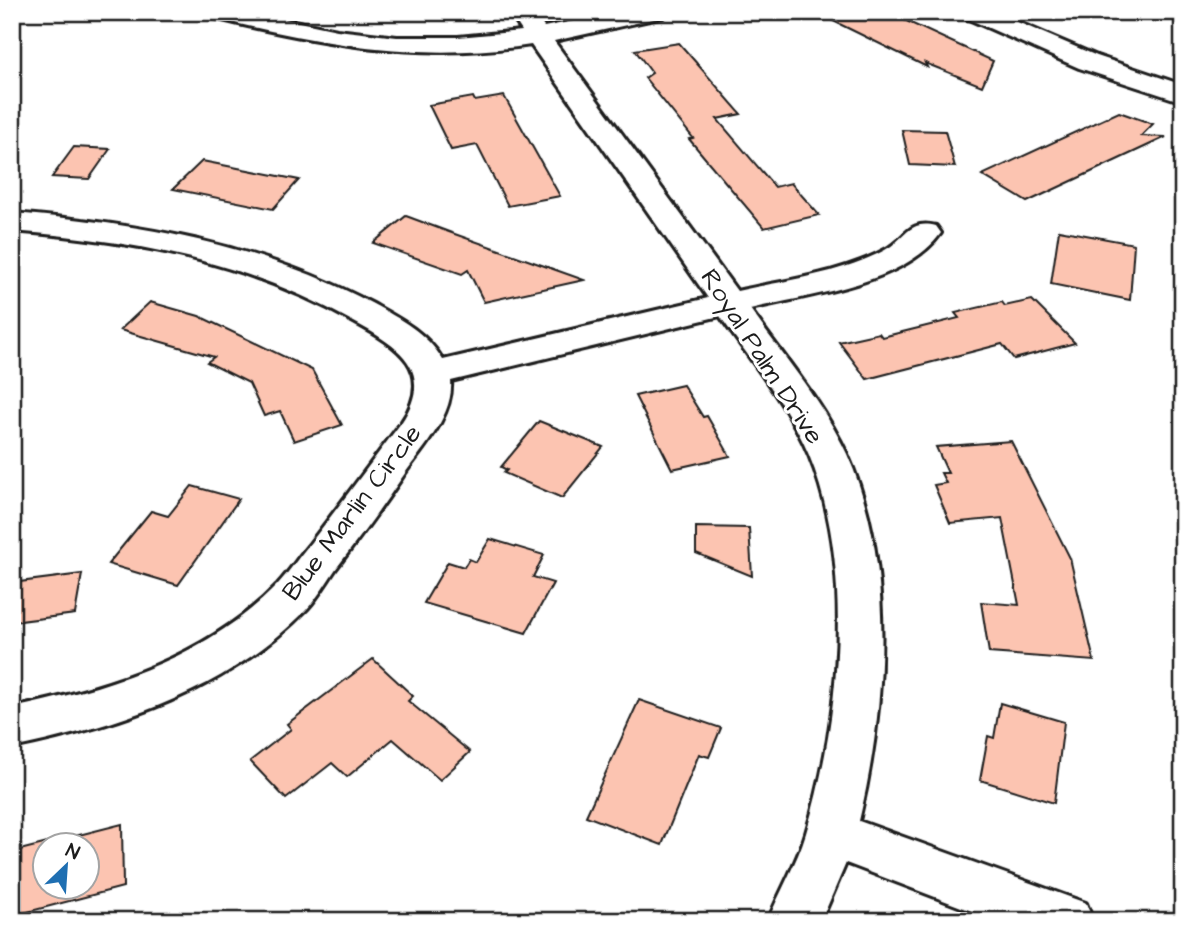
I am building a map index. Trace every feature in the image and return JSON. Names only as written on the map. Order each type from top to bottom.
[{"type":"street","points":[[219,12],[289,29],[389,44],[459,46],[529,24],[653,12]]},
{"type":"street","points":[[973,12],[1088,62],[1183,94]]},
{"type":"street","name":"Royal Palm Drive","points":[[529,24],[797,400],[829,455],[844,497],[856,557],[859,645],[849,755],[831,834],[794,921]]},
{"type":"street","points":[[12,222],[78,226],[144,236],[221,254],[286,275],[348,303],[408,339],[424,356],[432,373],[865,271],[898,256],[925,233]]},
{"type":"street","name":"Blue Marlin Circle","points":[[12,728],[64,719],[142,692],[199,666],[249,634],[291,598],[362,506],[429,407],[432,373]]},
{"type":"street","points":[[831,834],[1067,921]]},
{"type":"building","points":[[815,12],[887,12],[993,61],[982,86],[925,63],[927,67]]},
{"type":"building","points":[[679,43],[741,114],[717,119],[775,187],[791,183],[819,215],[764,228],[689,139],[693,138],[645,78],[652,73],[635,50]]},
{"type":"building","points":[[504,96],[560,196],[508,206],[477,145],[451,150],[429,105],[473,97],[475,101]]},
{"type":"building","points":[[1119,112],[1153,124],[1141,136],[1166,137],[1027,202],[982,175]]},
{"type":"building","points":[[902,130],[945,131],[955,167],[910,165]]},
{"type":"building","points":[[74,147],[110,149],[89,179],[52,177]]},
{"type":"building","points":[[202,161],[299,180],[273,209],[173,189]]},
{"type":"building","points":[[406,216],[584,280],[484,302],[468,270],[462,274],[373,243]]},
{"type":"building","points":[[1059,230],[1134,244],[1130,300],[1051,284]]},
{"type":"building","points":[[1032,300],[1075,343],[1014,359],[1002,344],[867,379],[839,342],[879,333],[882,337],[959,318],[955,313],[1002,302],[1005,306]]},
{"type":"building","points":[[150,302],[199,316],[312,370],[342,425],[294,441],[280,411],[264,416],[249,383],[207,362],[214,357],[120,330]]},
{"type":"building","points":[[683,385],[703,417],[707,416],[730,456],[672,469],[635,396]]},
{"type":"building","points":[[539,421],[603,447],[562,498],[504,473],[507,470],[501,467]]},
{"type":"building","points":[[1011,441],[1070,558],[1094,661],[989,653],[981,602],[1019,605],[1002,518],[950,523],[934,485],[946,483],[941,473],[948,473],[936,447]]},
{"type":"building","points":[[192,486],[239,499],[178,585],[108,564],[151,511],[168,516]]},
{"type":"building","points":[[696,527],[749,528],[752,576],[696,553]]},
{"type":"building","points":[[490,539],[544,555],[533,577],[553,583],[526,633],[424,603],[448,562],[464,567],[469,559],[476,562]]},
{"type":"building","points":[[82,574],[75,614],[12,622],[12,583]]},
{"type":"building","points":[[373,659],[413,696],[408,701],[470,752],[440,780],[393,739],[347,777],[332,763],[286,799],[250,761],[291,729],[287,724]]},
{"type":"building","points":[[639,700],[721,728],[709,757],[699,754],[662,845],[586,816]]},
{"type":"building","points":[[1000,703],[1064,722],[1054,803],[980,780],[988,736],[994,738]]},
{"type":"building","points":[[122,824],[123,887],[102,892],[102,832],[91,832]]},
{"type":"building","points":[[32,847],[32,902],[66,902],[12,916],[12,852]]}]
